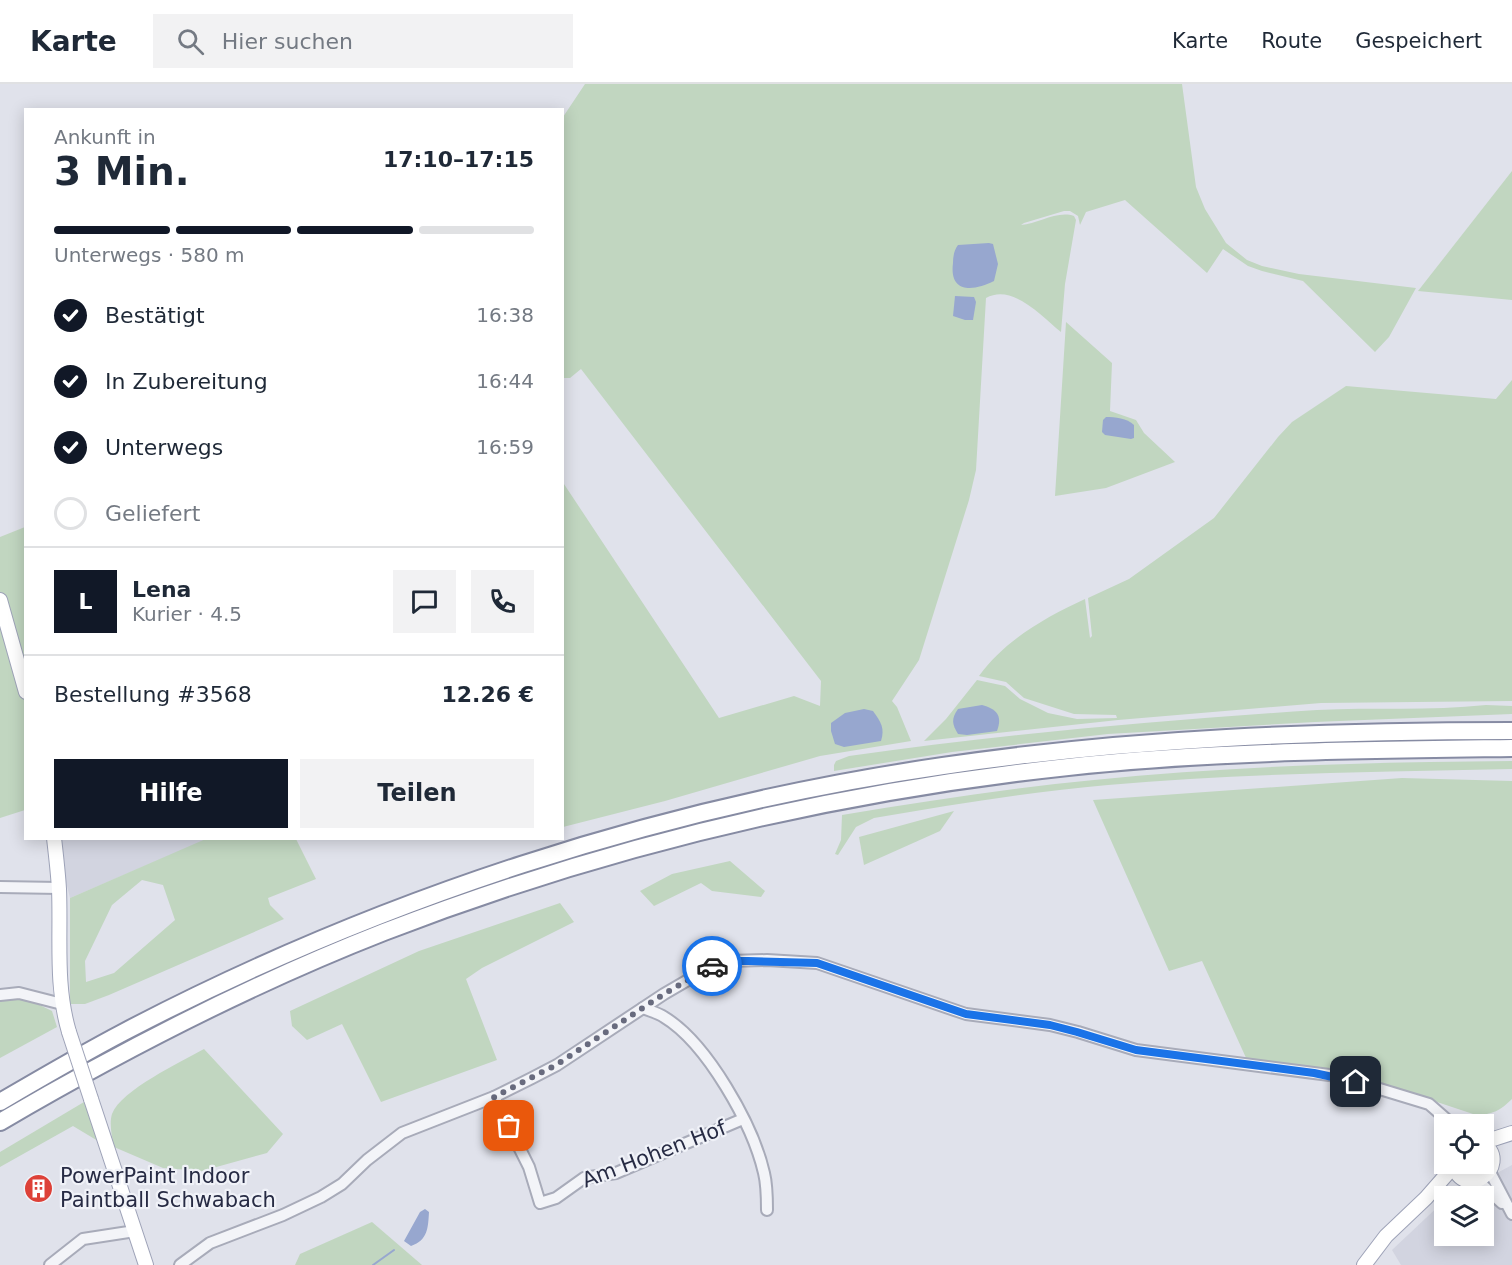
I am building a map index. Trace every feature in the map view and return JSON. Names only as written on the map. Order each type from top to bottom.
[{"type":"highway","points":[[0,1102],[136,1026],[264,965],[372,919],[508,870],[594,843],[701,814],[782,795],[940,766],[1093,748],[1180,740],[1321,733],[1512,731]]},
{"type":"highway","points":[[0,1122],[63,1085],[182,1022],[380,934],[534,879],[672,838],[732,823],[870,795],[1072,766],[1249,754],[1512,748]]},
{"type":"main road","points":[[0,600],[24,685]]},
{"type":"main road","points":[[54,840],[59,888],[58,966],[69,1032],[146,1265]]},
{"type":"main road","points":[[1494,1140],[1512,1136]]},
{"type":"main road","points":[[1494,1156],[1512,1136]]},
{"type":"main road","points":[[1364,1265],[1386,1236],[1426,1198],[1446,1174]]},
{"type":"main road","points":[[1460,1174],[1463,1179]]},
{"type":"main road","points":[[1426,1198],[1444,1186],[1463,1179],[1484,1176]]},
{"type":"street","points":[[0,887],[59,888]]},
{"type":"street","points":[[180,1265],[210,1244],[284,1215],[335,1189],[402,1133],[494,1097],[556,1065],[712,966],[728,961],[817,963],[966,1014],[1050,1025],[1136,1050],[1337,1076],[1429,1104],[1439,1114]]},
{"type":"street","points":[[0,994],[20,993],[63,1004]]},
{"type":"street","name":"Am Hohen Hof","points":[[643,1008],[664,1016],[696,1044],[723,1083],[758,1152],[765,1176],[767,1210]]},
{"type":"street","name":"Am Hohen Hof","points":[[494,1097],[529,1167],[540,1203],[556,1198],[584,1178],[616,1173],[743,1119]]},
{"type":"street","points":[[1484,1176],[1509,1210]]},
{"type":"street","points":[[50,1265],[83,1239],[135,1231]]},
{"type":"shaded area","points":[[56,840],[206,840],[70,898]]},
{"type":"shaded area","points":[[1512,1165],[1512,1265],[1401,1265],[1392,1250],[1434,1210],[1434,1246],[1494,1246],[1494,1186],[1473,1186]]},
{"type":"green space","points":[[585,84],[1182,84],[1196,187],[1205,209],[1226,243],[1247,260],[1262,266],[1299,274],[1416,288],[1389,337],[1375,352],[1303,281],[1248,266],[1223,249],[1207,273],[1125,200],[1086,212],[1080,225],[1078,216],[1070,211],[1024,223],[1021,225],[1061,215],[1074,216],[1076,220],[1065,284],[1061,332],[1017,298],[996,295],[986,298],[976,470],[969,500],[919,660],[892,701],[897,707],[911,741],[820,756],[665,801],[564,827],[564,484],[719,718],[794,696],[820,706],[821,681],[581,369],[570,378],[564,378],[564,116]]},
{"type":"green space","points":[[1512,171],[1512,300],[1418,291]]},
{"type":"green space","points":[[1066,322],[1112,363],[1110,411],[1136,420],[1144,433],[1175,462],[1106,488],[1055,496]]},
{"type":"green space","points":[[1512,380],[1512,701],[1321,703],[1118,720],[924,741],[946,719],[977,680],[1005,686],[1020,699],[1048,713],[1077,719],[1117,718],[1116,715],[1074,714],[1024,698],[1006,682],[979,676],[1001,651],[1027,631],[1085,599],[1090,638],[1092,636],[1088,598],[1129,579],[1214,518],[1292,422],[1346,386],[1496,399]]},
{"type":"green space","points":[[24,527],[24,810],[0,818],[0,537]]},
{"type":"green space","points":[[1512,706],[1512,714],[1108,734],[952,752],[834,771],[836,761],[849,756],[1024,734],[1317,710]]},
{"type":"green space","points":[[1512,761],[1512,769],[1209,778],[1108,785],[1020,795],[874,818],[856,827],[838,855],[835,854],[841,840],[842,815],[1000,791],[1146,775],[1251,768]]},
{"type":"green space","points":[[1402,778],[1512,781],[1512,1099],[1492,1113],[1473,1114],[1361,1079],[1247,1060],[1202,961],[1169,971],[1093,800]]},
{"type":"green space","points":[[954,811],[940,831],[864,865],[859,837]]},
{"type":"green space","points":[[203,840],[296,840],[316,879],[268,898],[270,905],[284,919],[109,995],[85,1004],[70,1004],[70,898]],"holes":[[[142,880],[163,885],[175,920],[114,973],[86,982],[85,961],[112,905]]]},
{"type":"green space","points":[[730,861],[765,891],[761,897],[712,891],[701,883],[654,906],[640,891],[672,874]]},
{"type":"green space","points":[[560,903],[574,922],[482,968],[466,979],[497,1060],[381,1102],[342,1024],[307,1040],[292,1026],[290,1011],[419,951]]},
{"type":"green space","points":[[21,996],[52,1011],[57,1027],[0,1058],[0,999]]},
{"type":"green space","points":[[204,1049],[283,1134],[267,1153],[202,1171],[163,1168],[114,1147],[111,1122],[112,1114],[118,1105],[139,1086]]},
{"type":"green space","points":[[84,1102],[98,1141],[73,1126],[0,1167],[0,1152]]},
{"type":"green space","points":[[372,1222],[422,1265],[295,1265],[300,1254]]},
{"type":"water","points":[[993,244],[998,264],[994,281],[971,288],[959,285],[953,273],[954,256],[958,245]]},
{"type":"water","points":[[955,296],[974,297],[976,302],[973,320],[953,316]]},
{"type":"water","points":[[1106,417],[1121,418],[1134,425],[1134,438],[1105,435],[1102,432],[1103,420]]},
{"type":"water","points":[[982,705],[991,708],[999,717],[997,731],[958,734],[953,721],[958,709]]},
{"type":"water","points":[[864,709],[873,711],[880,722],[883,732],[881,741],[844,747],[835,744],[831,723],[845,713]]},
{"type":"water","points":[[425,1209],[429,1212],[426,1233],[421,1240],[411,1246],[404,1241],[420,1212]]},
{"type":"waterway","points":[[373,1265],[394,1250]]},
{"type":"way so far","points":[[509,1126],[494,1097],[556,1065],[664,994],[712,966]]},
{"type":"place","name":"PowerPaint Indoor Paintball Schwabach","points":[[39,1188]]},
{"type":"route","points":[[712,966],[728,961],[817,963],[966,1014],[1050,1025],[1136,1050],[1337,1076],[1356,1082]]}]
